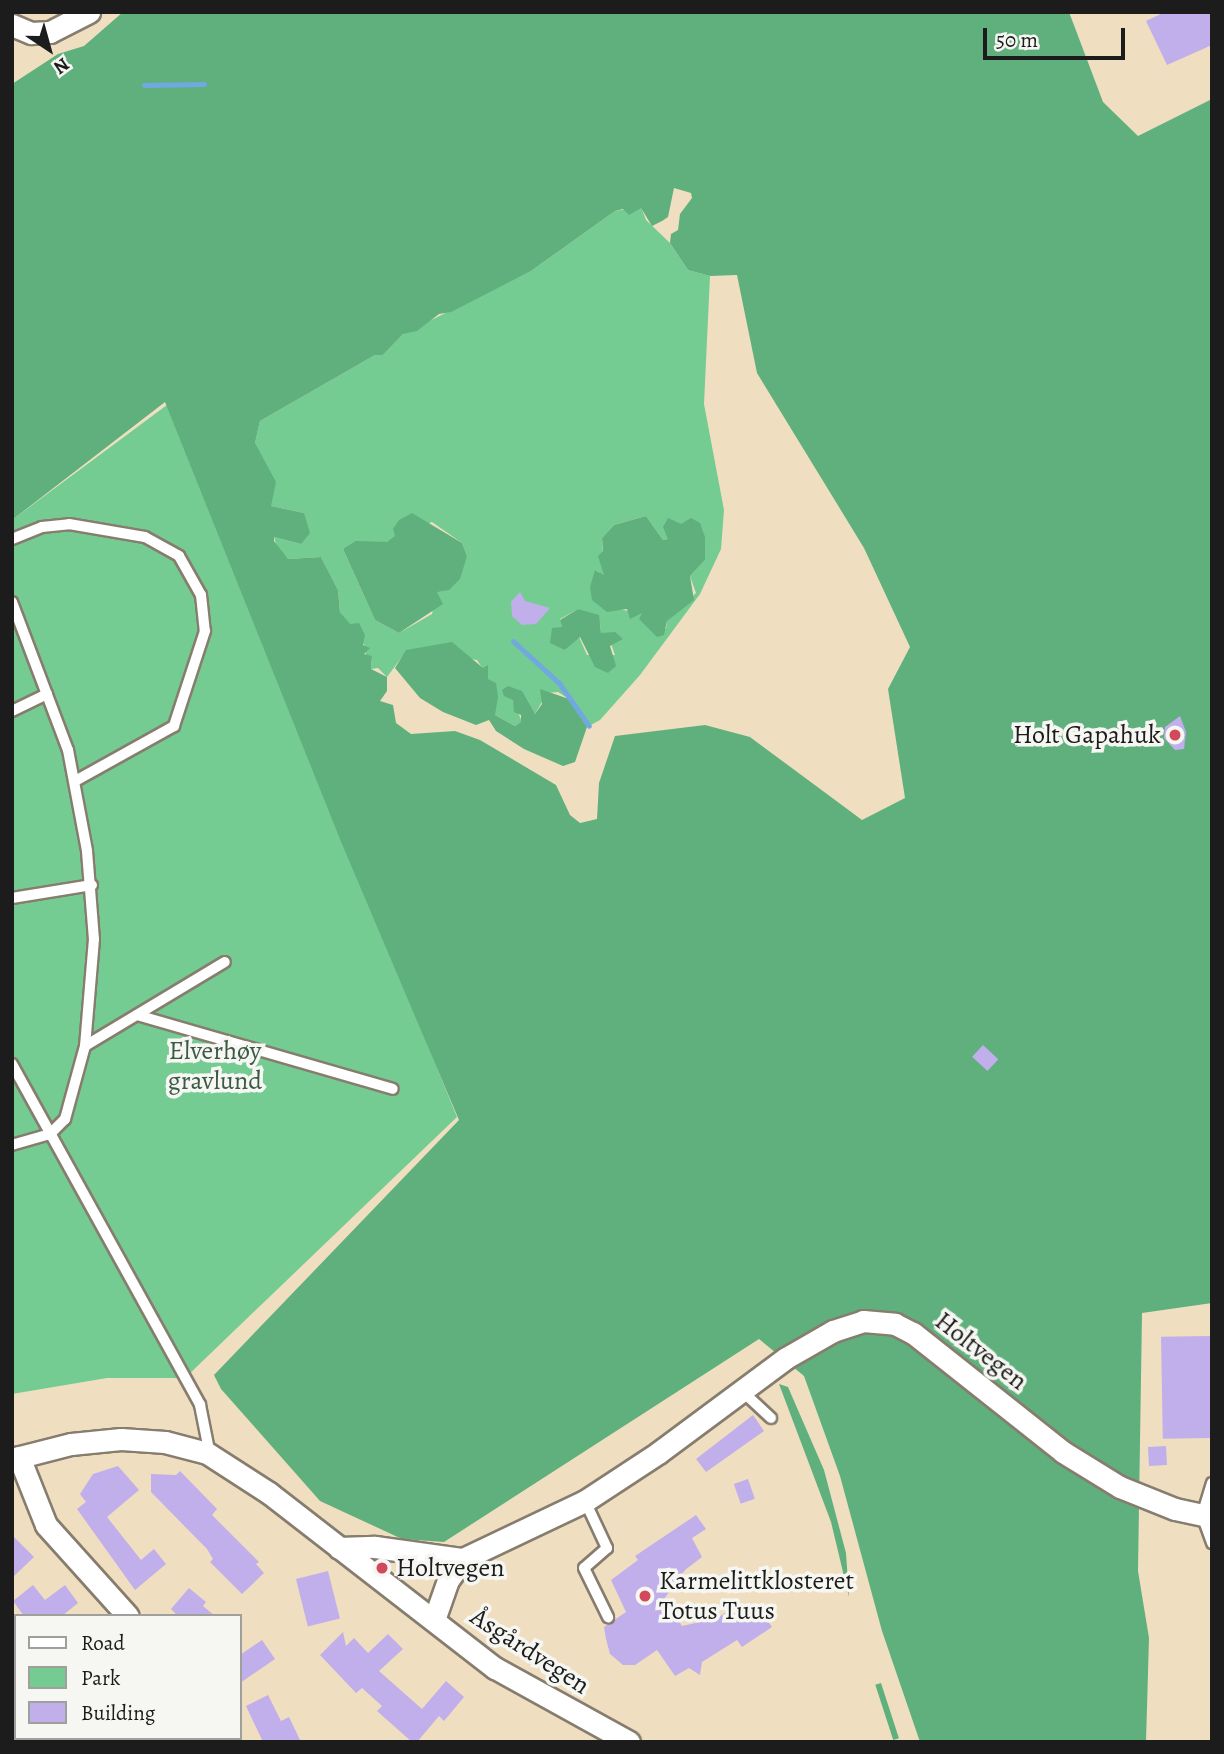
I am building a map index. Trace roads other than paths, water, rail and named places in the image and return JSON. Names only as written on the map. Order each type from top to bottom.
[{"type":"street","points":[[12,25],[31,33],[50,32],[89,12]]},
{"type":"street","name":"Holtvegen","points":[[463,1559],[585,1501],[658,1453],[741,1390],[842,1327],[863,1321],[895,1324],[937,1349],[1032,1428],[1093,1471],[1152,1500],[1207,1516]]},
{"type":"street","points":[[126,1614],[46,1525],[16,1458],[71,1444],[121,1438],[165,1441],[210,1455],[239,1471],[339,1548],[375,1547],[463,1559],[448,1580],[434,1620]]},
{"type":"street","name":"Åsgårdvegen","points":[[339,1548],[507,1675],[629,1742]]},
{"type":"lane","points":[[12,539],[42,527],[69,524],[145,537],[179,556],[201,595],[205,631],[174,726],[75,781]]},
{"type":"lane","points":[[12,602],[47,694],[75,781],[92,885],[94,961],[85,1046],[69,1110],[61,1127],[50,1134],[12,1145]]},
{"type":"lane","points":[[12,711],[47,694]]},
{"type":"lane","points":[[12,898],[92,885]]},
{"type":"lane","points":[[85,1046],[225,962]]},
{"type":"lane","points":[[137,1015],[393,1089]]},
{"type":"lane","points":[[12,1064],[200,1405],[210,1455]]},
{"type":"lane","points":[[741,1390],[771,1418]]},
{"type":"lane","points":[[1212,1483],[1207,1516],[1212,1543]]},
{"type":"lane","points":[[585,1501],[607,1548],[584,1568],[608,1617]]},
{"type":"waterway","points":[[144,85],[204,84]]},
{"type":"waterway","points":[[513,641],[559,683],[589,726]]},
{"type":"place","name":"Holt Gapahuk","points":[[1175,735]]},
{"type":"place","name":"Holtvegen","points":[[382,1568]]},
{"type":"place","name":"Karmelittklosteret Totus Tuus","points":[[645,1596]]},
{"type":"park label","name":"Elverhøy gravlund","points":[[215,1066]]}]
